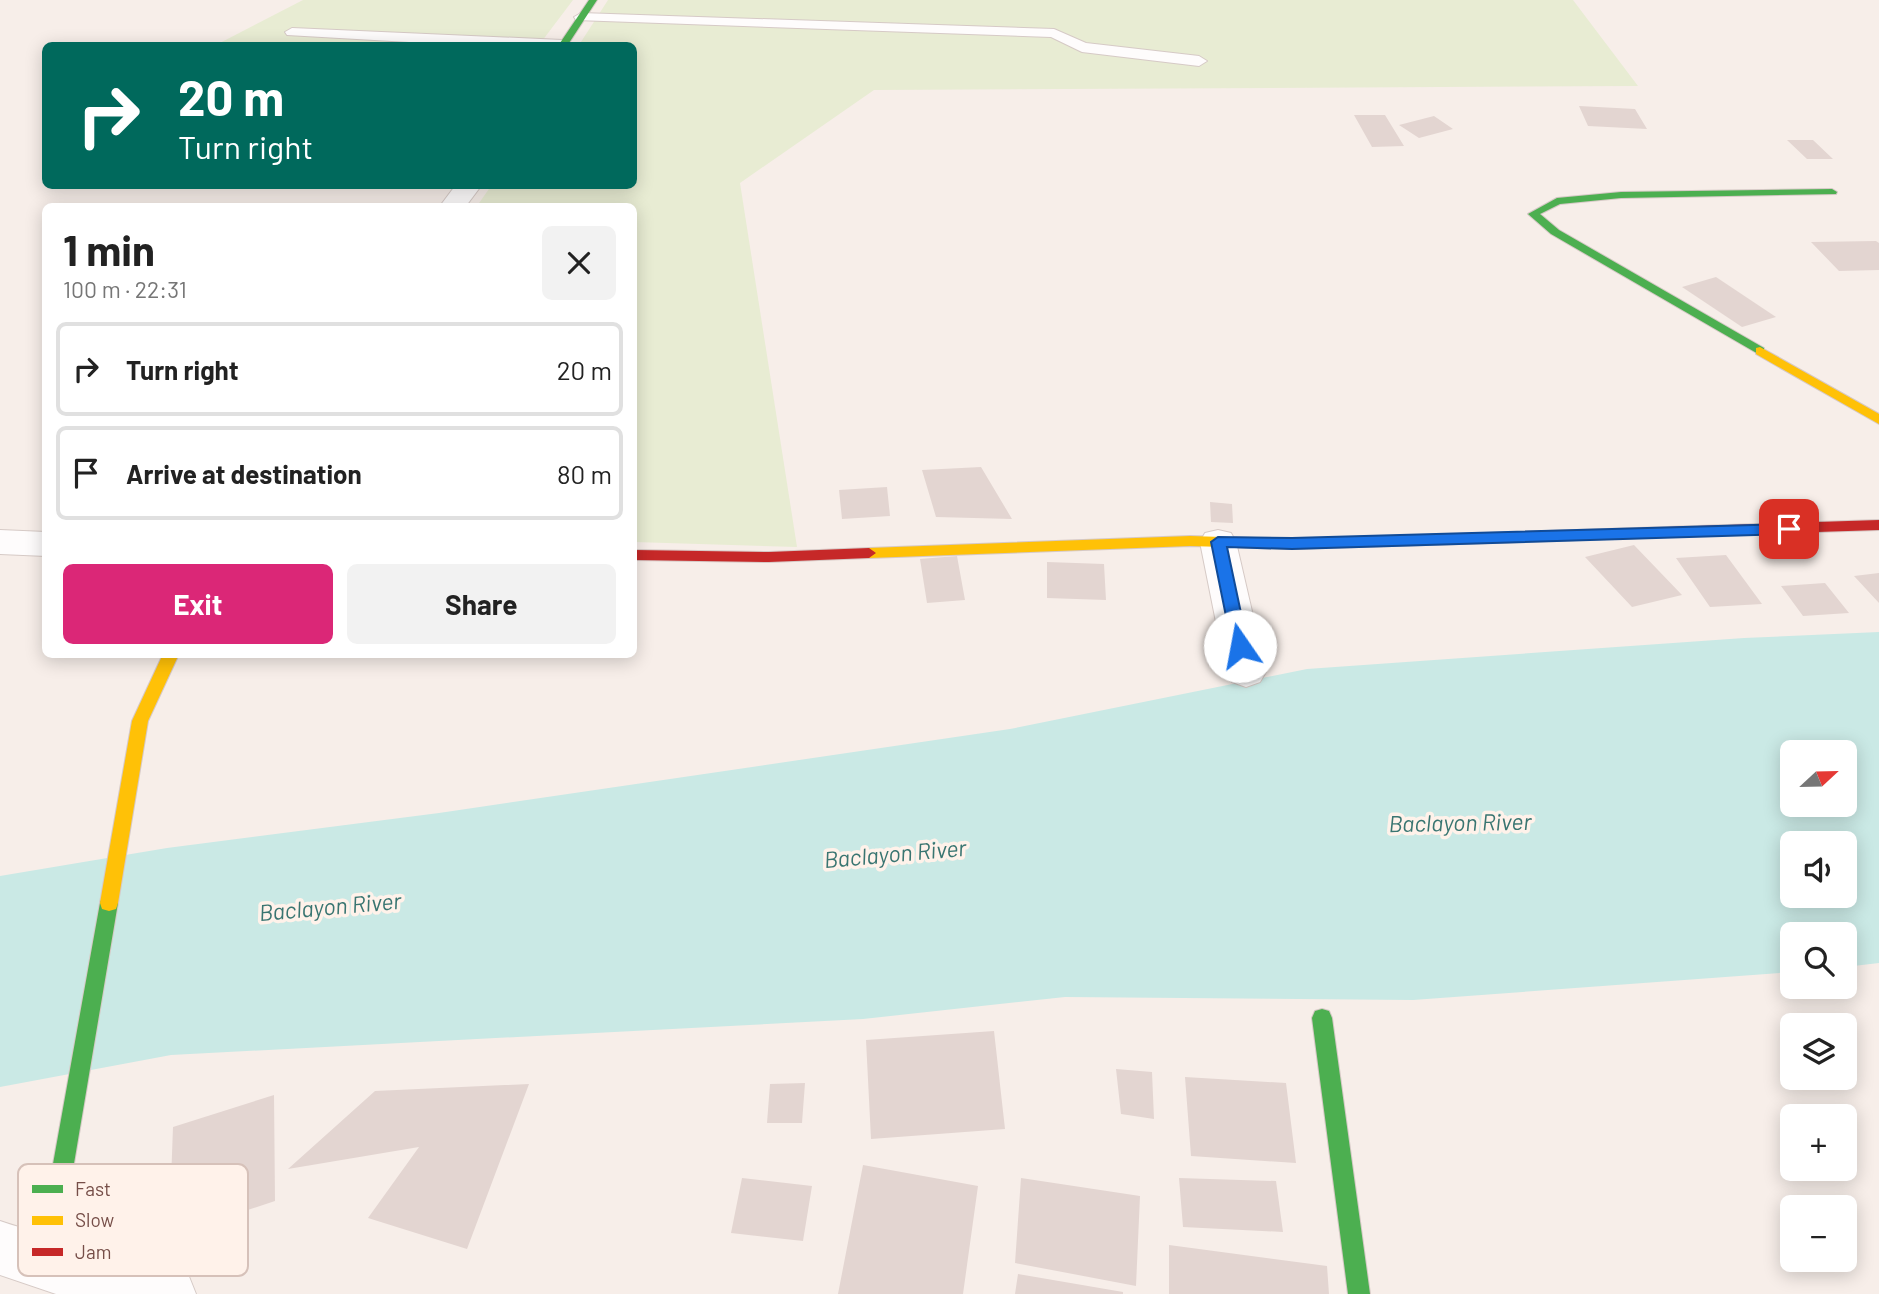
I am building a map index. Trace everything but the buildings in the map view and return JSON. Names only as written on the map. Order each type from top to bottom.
[{"type":"street","points":[[564,42],[593,0]]},
{"type":"street","points":[[1832,192],[1621,195],[1556,201],[1533,214],[1555,232],[1879,420]]},
{"type":"street","points":[[637,555],[769,557],[1879,525]]},
{"type":"street","points":[[0,542],[42,544]]},
{"type":"street","points":[[1218,542],[1246,672]]},
{"type":"street","points":[[64,1164],[140,721],[169,658]]},
{"type":"street","points":[[1322,1018],[1360,1294]]},
{"type":"street","points":[[100,1276],[169,1294]]},
{"type":"lane","points":[[581,17],[1054,33],[1082,47],[1199,61]]},
{"type":"lane","points":[[292,32],[500,42]]},
{"type":"green space","points":[[303,0],[573,0],[541,42],[222,42]]},
{"type":"green space","points":[[608,0],[1573,0],[1638,86],[874,90],[740,183],[797,547],[637,542],[637,203],[479,203],[489,189],[637,189],[637,42],[581,42]]},
{"type":"water","name":"Baclayon River","points":[[1879,632],[1879,963],[1857,966],[1857,922],[1780,922],[1780,973],[1413,1000],[1065,997],[863,1019],[171,1055],[0,1087],[0,876],[167,848],[439,813],[1010,729],[1307,669],[1744,638]]},
{"type":"traffic: fast","points":[[565,42],[593,0]]},
{"type":"traffic: fast","points":[[1760,351],[1555,232],[1533,214],[1557,201],[1621,195],[1832,192]]},
{"type":"traffic: fast","points":[[63,1164],[109,903]]},
{"type":"traffic: fast","points":[[1322,1018],[1359,1294]]},
{"type":"traffic: slow","points":[[1760,351],[1879,420]]},
{"type":"traffic: slow","points":[[869,553],[1190,541],[1292,544],[1458,539]]},
{"type":"traffic: slow","points":[[109,903],[140,721],[169,658]]},
{"type":"traffic: jam","points":[[1458,539],[1879,525]]},
{"type":"traffic: jam","points":[[637,555],[769,557],[869,553]]},
{"type":"route","points":[[1240,646],[1218,542],[1292,544],[1789,529]]}]
